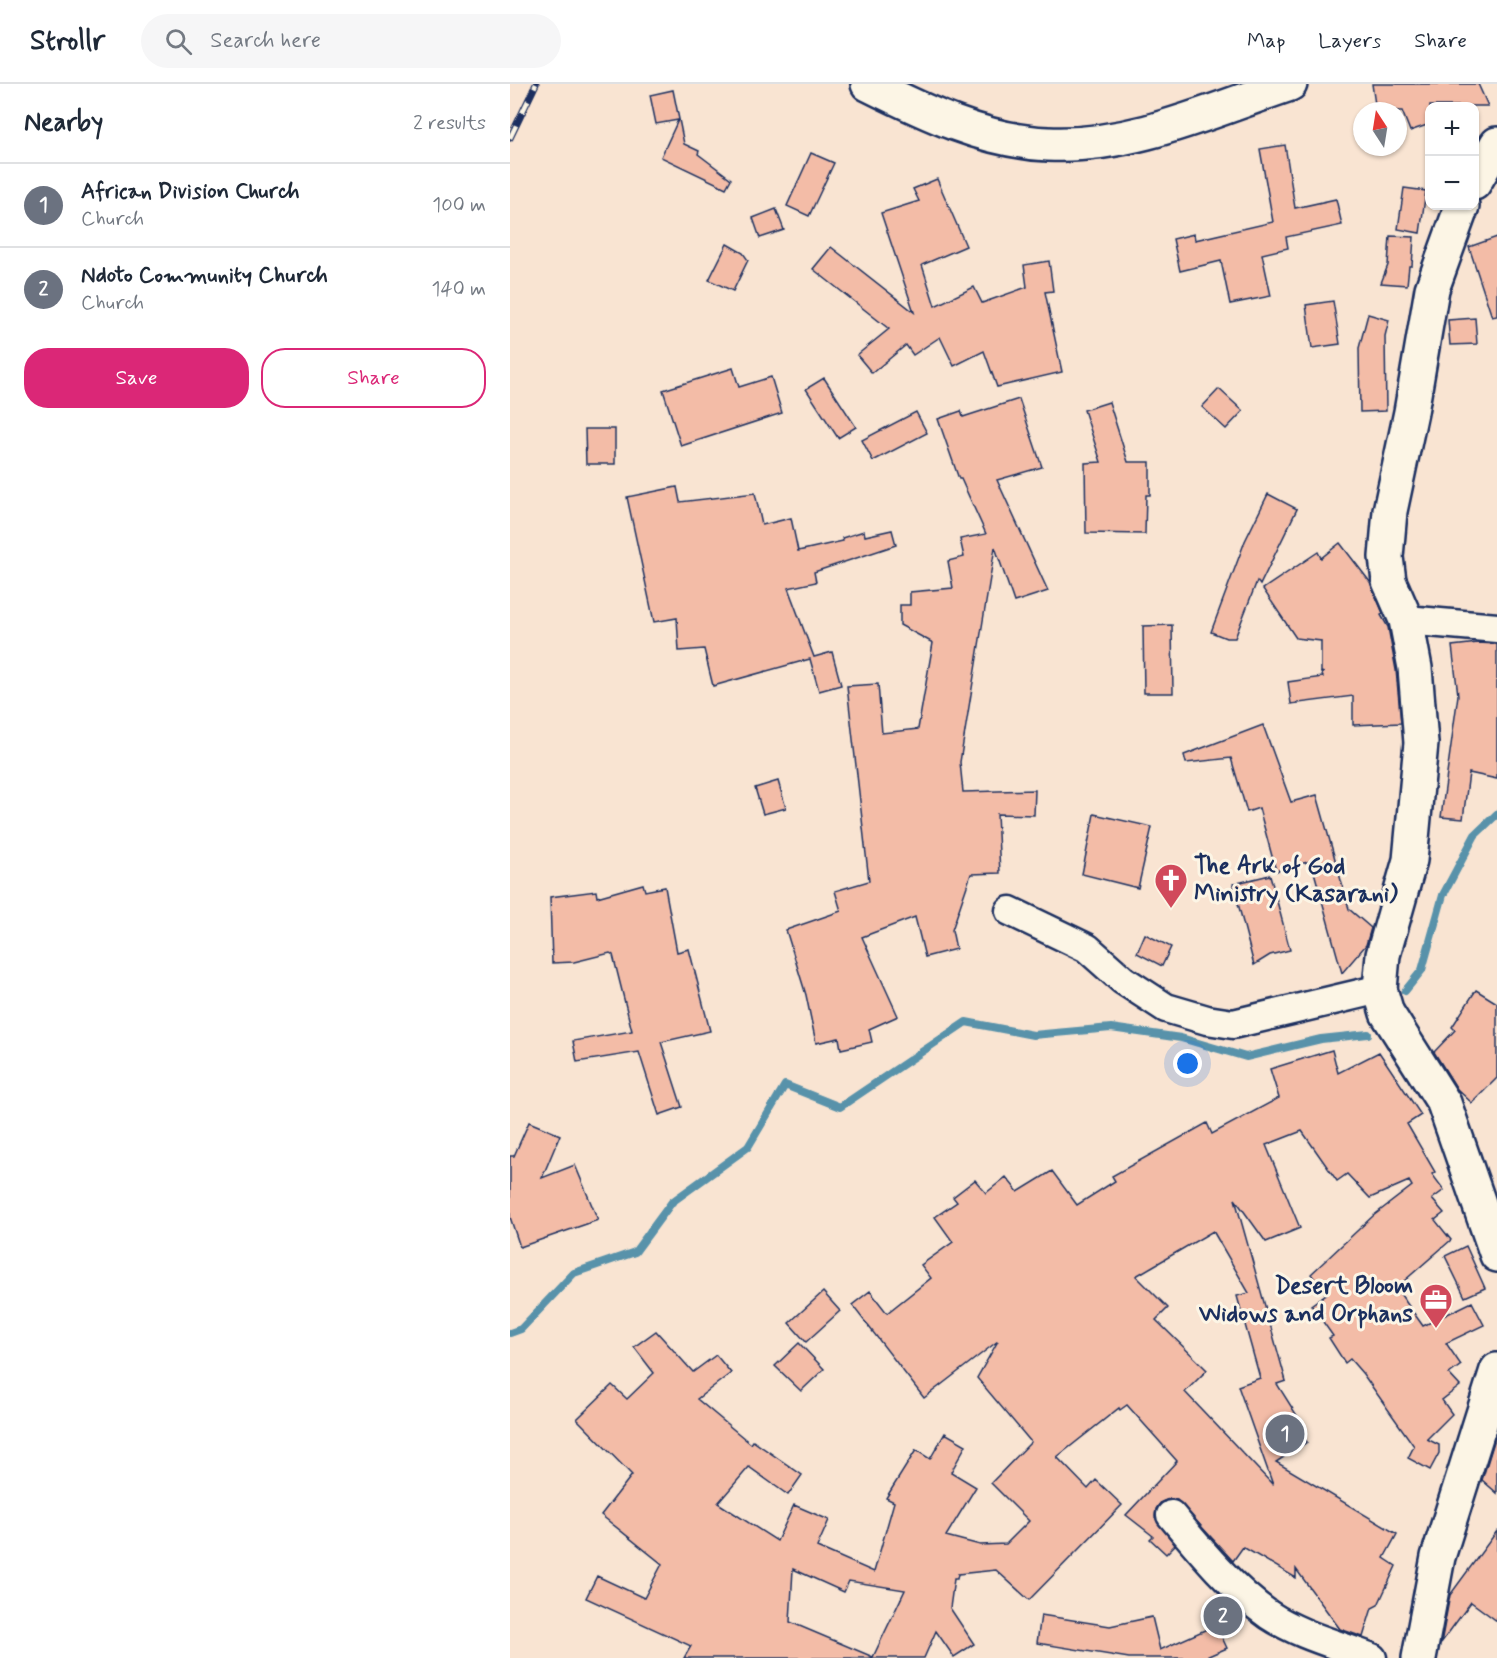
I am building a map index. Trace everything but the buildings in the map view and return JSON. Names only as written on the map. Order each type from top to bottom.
[{"type":"street","points":[[868,84],[925,112],[966,127],[1005,138],[1048,144],[1109,141],[1150,131],[1290,84]]},
{"type":"street","points":[[1479,175],[1497,144]]},
{"type":"street","points":[[1461,210],[1432,290],[1411,412],[1390,511],[1386,557],[1389,580],[1406,620],[1415,668],[1421,743],[1410,860],[1383,955],[1380,989],[1387,1012],[1444,1102],[1497,1255]]},
{"type":"street","points":[[1406,620],[1497,628]]},
{"type":"street","points":[[1010,911],[1087,948],[1123,980],[1166,1008],[1207,1020],[1233,1024],[1380,989]]},
{"type":"street","points":[[1419,1658],[1437,1557],[1497,1370]]},
{"type":"street","points":[[1171,1515],[1234,1584],[1269,1615],[1302,1631],[1372,1658]]},
{"type":"waterway","points":[[1405,991],[1422,970],[1443,895],[1475,835],[1497,814]]},
{"type":"waterway","points":[[510,1333],[521,1329],[574,1273],[635,1252],[672,1202],[748,1147],[785,1085],[840,1107],[966,1022],[1033,1035],[1111,1028],[1181,1038],[1246,1057],[1321,1039],[1368,1034]]},
{"type":"railway","points":[[510,138],[536,84]]},
{"type":"place","name":"The Ark of God Ministry (Kasarani)","points":[[1171,909]]},
{"type":"place","name":"Desert Bloom Widows and Orphans","points":[[1436,1329]]},
{"type":"place","name":"African Division Church","points":[[1285,1434]]},
{"type":"place","name":"Ndoto Community Church","points":[[1223,1616]]}]
